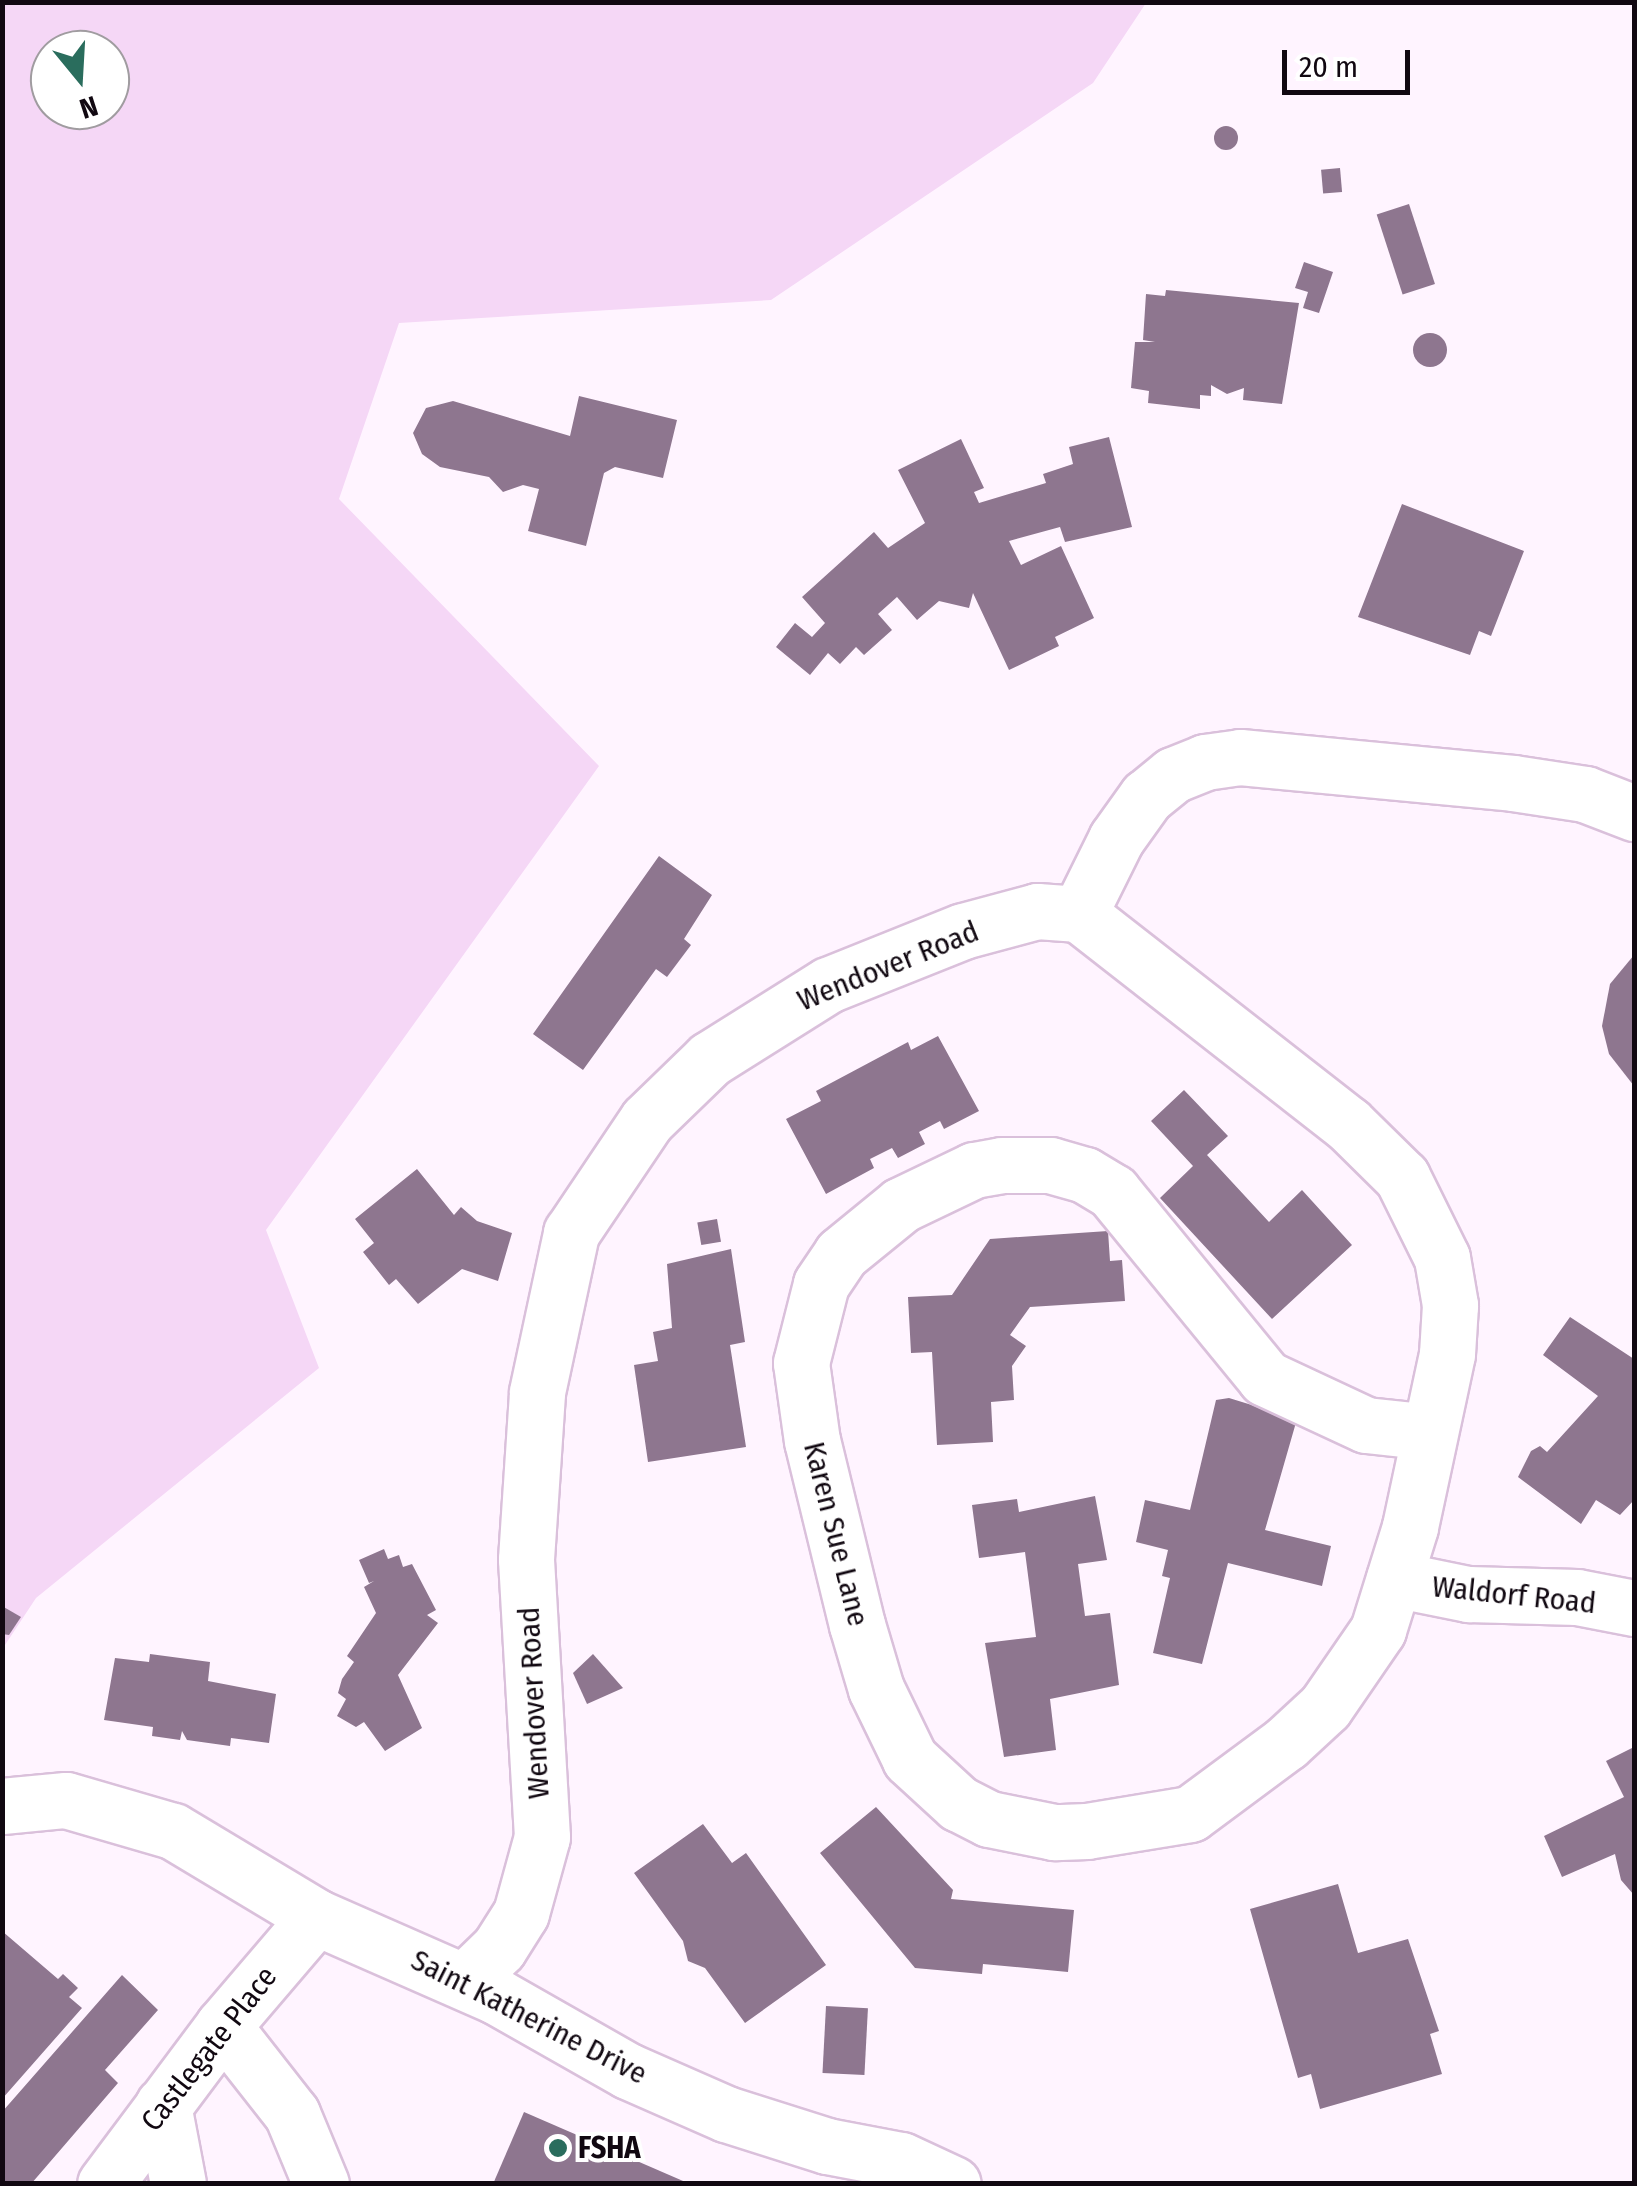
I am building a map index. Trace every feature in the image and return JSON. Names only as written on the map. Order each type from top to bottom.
[{"type":"street","points":[[1079,914],[1116,839],[1146,798],[1173,775],[1206,762],[1240,758],[1513,783],[1585,794],[1634,814]]},
{"type":"street","name":"Wendover Road","points":[[465,1981],[499,1948],[521,1913],[542,1837],[527,1542],[537,1392],[570,1233],[647,1120],[710,1060],[766,1018],[828,985],[963,931],[1037,911],[1079,914]]},
{"type":"street","name":"Karen Sue Lane","points":[[1079,914],[1348,1124],[1402,1178],[1442,1258],[1450,1305],[1448,1354],[1430,1432],[1394,1579],[1378,1630],[1325,1706],[1190,1814],[1054,1832],[989,1819],[932,1784],[893,1730],[876,1689],[806,1408],[801,1363],[809,1318],[841,1254],[901,1205],[974,1170],[1050,1165],[1113,1192],[1265,1378],[1366,1424],[1430,1432]]},
{"type":"street","name":"Waldorf Road","points":[[1394,1579],[1468,1594],[1577,1596],[1634,1608]]},
{"type":"street","name":"Saint Katherine Drive","points":[[2,1806],[66,1800],[173,1831],[316,1917],[465,1981],[628,2071],[726,2114],[828,2146],[901,2160],[953,2184]]},
{"type":"street","name":"Castlegate Place","points":[[105,2184],[223,2026],[316,1917]]},
{"type":"street","points":[[223,2026],[292,2114],[321,2184]]},
{"type":"street","points":[[164,2105],[178,2184]]},
{"type":"shaded area","points":[[3,3],[1146,3],[1093,83],[771,300],[399,323],[339,499],[599,766],[266,1230],[319,1368],[36,1598],[3,1648]]},
{"type":"building","points":[[1226,126],[1238,138],[1226,150],[1214,138]]},
{"type":"building","points":[[1340,168],[1342,192],[1323,194],[1321,170]]},
{"type":"building","points":[[1409,204],[1435,284],[1403,294],[1377,215]]},
{"type":"building","points":[[1304,262],[1333,272],[1319,313],[1303,308],[1308,292],[1295,288]]},
{"type":"building","points":[[1166,290],[1299,303],[1282,404],[1243,400],[1244,388],[1227,394],[1211,385],[1211,396],[1200,395],[1200,409],[1148,403],[1149,391],[1131,388],[1135,342],[1155,342],[1143,340],[1146,294],[1165,296]]},
{"type":"building","points":[[1430,333],[1442,338],[1447,350],[1442,362],[1430,367],[1418,362],[1413,350],[1418,338]]},
{"type":"building","points":[[579,396],[677,420],[663,478],[615,467],[604,473],[586,546],[528,531],[539,489],[523,485],[503,492],[489,477],[440,467],[422,454],[413,433],[426,408],[453,401],[570,436]]},
{"type":"building","points":[[1109,437],[1132,527],[1065,542],[1060,527],[1009,541],[1021,565],[1061,546],[1094,618],[1055,637],[1059,646],[1009,670],[973,593],[969,608],[939,601],[917,620],[897,597],[878,614],[892,630],[864,655],[856,647],[840,664],[828,653],[810,675],[776,647],[795,623],[812,637],[825,623],[802,597],[874,532],[888,548],[925,523],[898,470],[961,439],[984,488],[974,492],[979,503],[1046,483],[1043,474],[1073,464],[1069,447]]},
{"type":"building","points":[[1402,504],[1524,551],[1491,636],[1479,631],[1470,655],[1358,617]]},
{"type":"building","points":[[659,856],[712,895],[684,939],[691,945],[667,977],[656,969],[583,1070],[533,1034]]},
{"type":"building","points":[[1634,955],[1634,1086],[1609,1054],[1602,1026],[1610,984]]},
{"type":"building","points":[[938,1036],[979,1111],[944,1129],[940,1121],[919,1132],[925,1144],[898,1158],[892,1148],[870,1159],[874,1168],[826,1194],[786,1119],[821,1101],[816,1091],[908,1042],[911,1050]]},
{"type":"building","points":[[1184,1090],[1228,1136],[1207,1155],[1269,1222],[1302,1190],[1352,1245],[1272,1319],[1160,1198],[1193,1166],[1151,1121]]},
{"type":"building","points":[[417,1169],[454,1215],[461,1207],[477,1221],[512,1233],[498,1281],[462,1269],[418,1304],[396,1279],[389,1285],[363,1252],[374,1243],[355,1219]]},
{"type":"building","points":[[717,1219],[721,1242],[701,1245],[697,1222]]},
{"type":"building","points":[[1108,1231],[1110,1261],[1122,1260],[1125,1301],[1030,1307],[1010,1335],[1026,1346],[1012,1366],[1014,1400],[991,1402],[993,1442],[937,1445],[932,1352],[911,1353],[908,1297],[952,1295],[990,1239]]},
{"type":"building","points":[[731,1249],[745,1342],[730,1345],[746,1447],[648,1462],[634,1365],[658,1361],[653,1332],[672,1328],[667,1264]]},
{"type":"building","points":[[1570,1317],[1634,1359],[1634,1500],[1620,1515],[1596,1500],[1581,1524],[1518,1477],[1531,1451],[1540,1446],[1547,1452],[1598,1396],[1543,1355]]},
{"type":"building","points":[[1229,1398],[1297,1419],[1265,1530],[1331,1546],[1322,1586],[1228,1563],[1202,1664],[1153,1653],[1170,1578],[1162,1576],[1168,1550],[1136,1542],[1145,1500],[1190,1510],[1216,1400]]},
{"type":"building","points":[[1095,1496],[1107,1560],[1078,1564],[1085,1616],[1110,1613],[1119,1685],[1050,1699],[1056,1750],[1004,1757],[985,1643],[1036,1637],[1025,1552],[979,1558],[972,1505],[1017,1499],[1019,1512]]},
{"type":"building","points":[[384,1549],[388,1559],[399,1555],[403,1567],[412,1564],[436,1610],[427,1615],[438,1623],[398,1675],[422,1728],[385,1751],[364,1722],[356,1727],[337,1716],[346,1699],[338,1693],[342,1679],[354,1662],[347,1656],[376,1613],[364,1587],[374,1581],[369,1583],[359,1560]]},
{"type":"building","points":[[2,1606],[21,1617],[9,1635],[2,1634]]},
{"type":"building","points":[[150,1654],[210,1662],[208,1681],[276,1694],[269,1743],[231,1738],[230,1746],[187,1740],[182,1731],[180,1740],[152,1736],[153,1727],[104,1720],[115,1658],[149,1662]]},
{"type":"building","points":[[593,1654],[623,1688],[587,1704],[573,1673]]},
{"type":"building","points":[[1634,1747],[1634,1895],[1621,1880],[1615,1854],[1562,1877],[1544,1836],[1624,1797],[1606,1761]]},
{"type":"building","points":[[876,1807],[953,1890],[951,1899],[1074,1910],[1068,1972],[983,1964],[982,1974],[915,1968],[820,1853]]},
{"type":"building","points":[[703,1824],[732,1863],[746,1853],[826,1965],[745,2023],[705,1968],[688,1961],[683,1941],[634,1873]]},
{"type":"building","points":[[1338,1884],[1358,1953],[1408,1939],[1439,2031],[1430,2034],[1442,2074],[1320,2109],[1311,2074],[1298,2078],[1250,1909]]},
{"type":"building","points":[[2,1931],[58,1979],[63,1974],[78,1988],[69,1997],[82,2008],[2,2099]]},
{"type":"building","points":[[122,1975],[158,2010],[105,2070],[118,2083],[31,2184],[2,2184],[2,2112]]},
{"type":"building","points":[[826,2006],[868,2008],[864,2075],[822,2073]]},
{"type":"building","name":"FSHA","points":[[524,2112],[690,2184],[493,2184]]},
{"type":"place","name":"FSHA","points":[[558,2148]]}]
